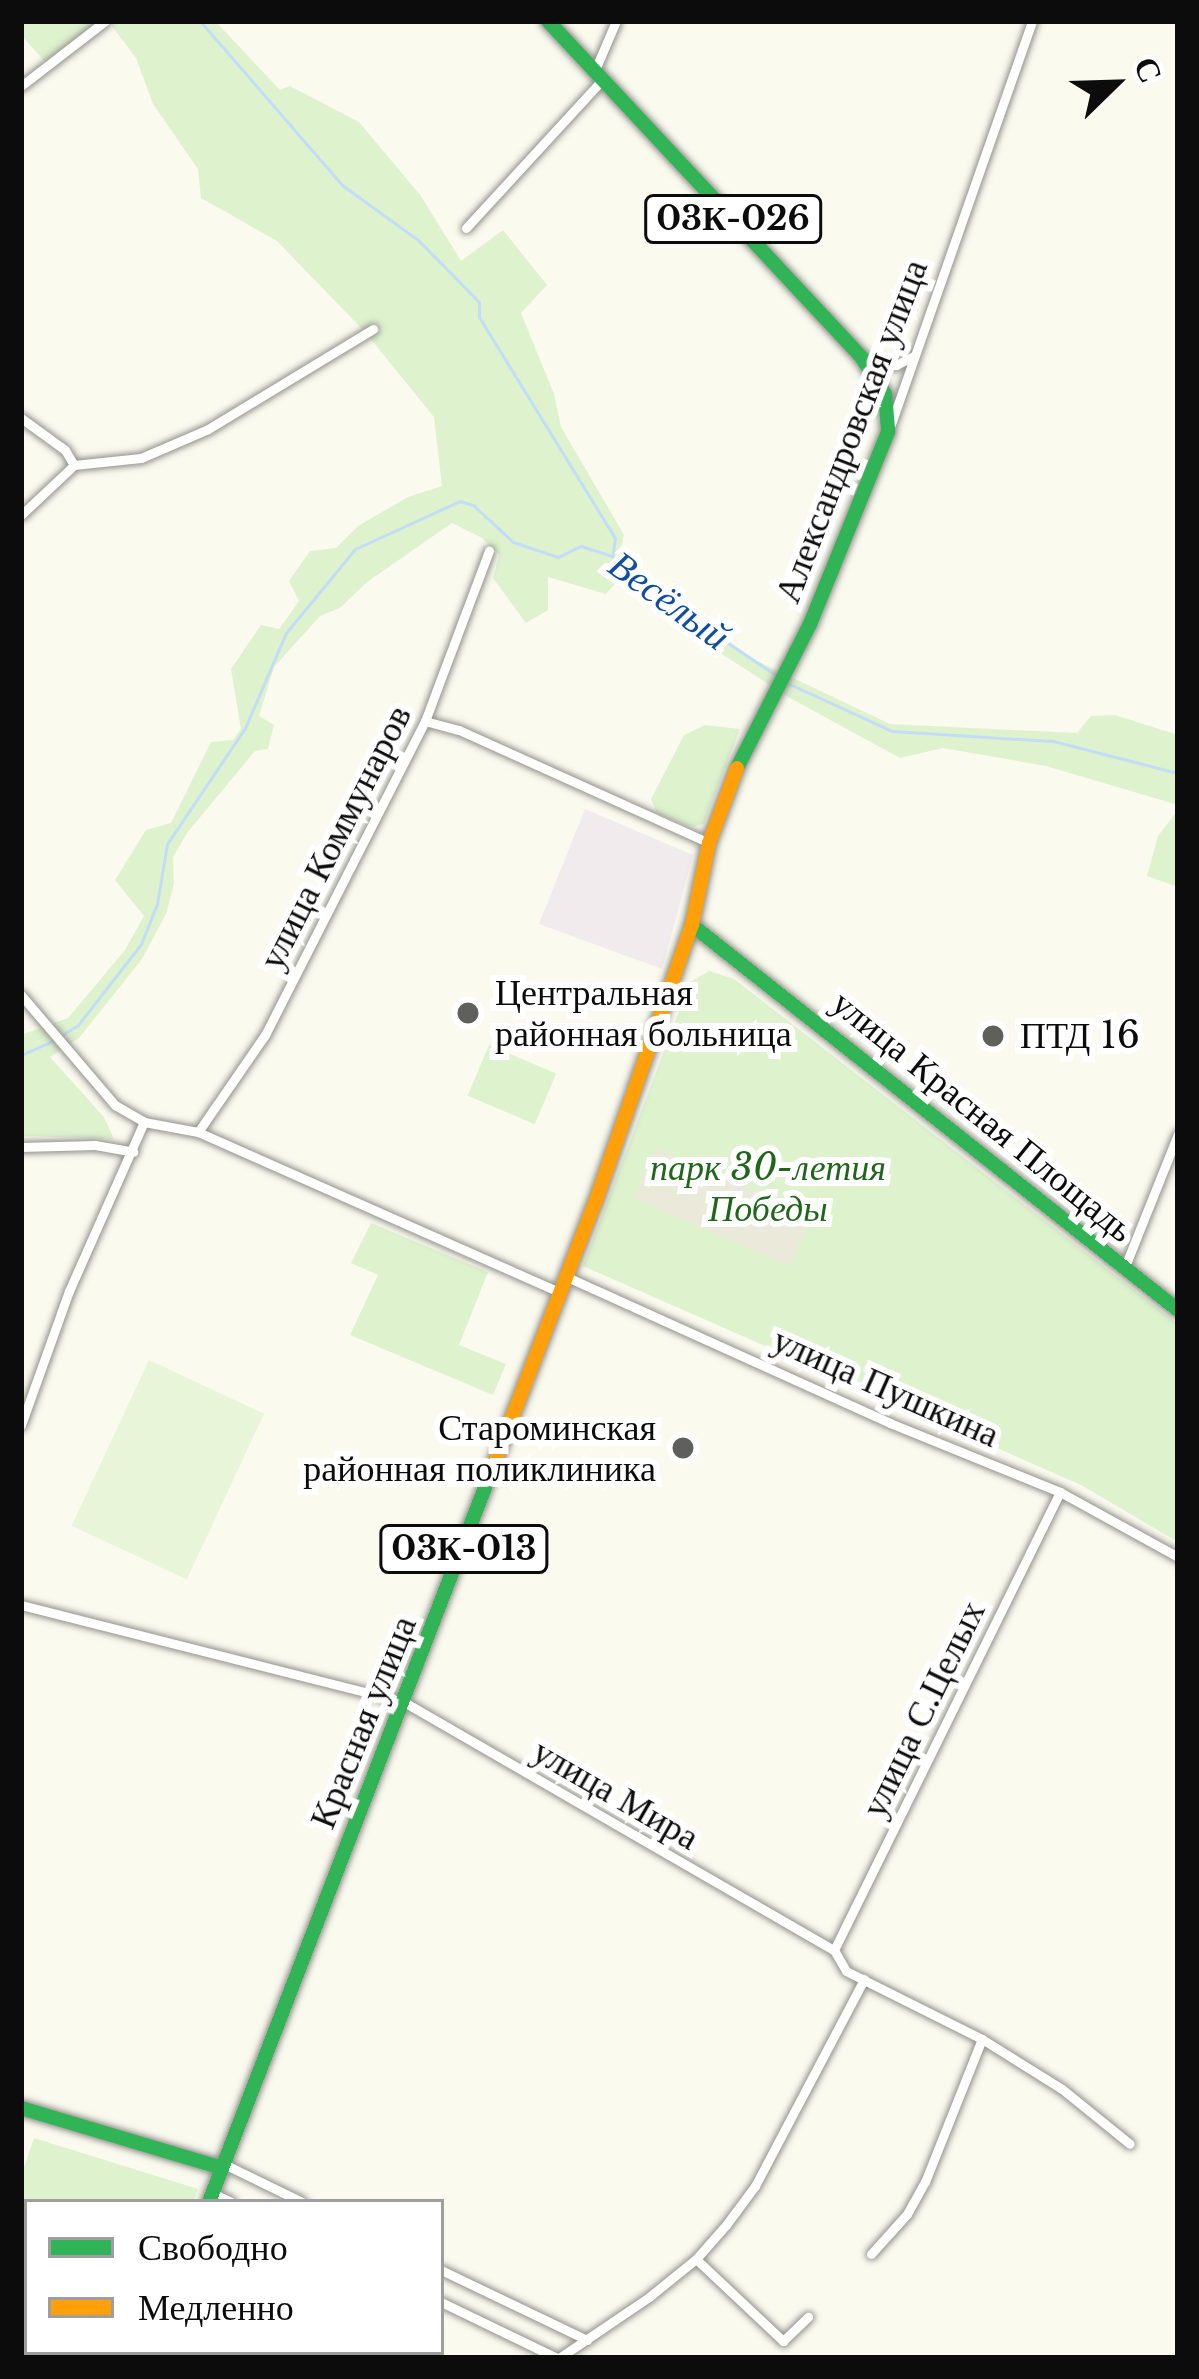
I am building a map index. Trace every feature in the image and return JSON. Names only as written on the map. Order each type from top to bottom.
[{"type":"main road","name":"03К-026","points":[[548,21],[862,358],[885,394],[888,432]]},
{"type":"main road","name":"Александровская улица","points":[[692,925],[709,843],[746,744],[810,624],[888,432]]},
{"type":"main road","name":"улица Красная Площадь","points":[[692,925],[1178,1310]]},
{"type":"main road","name":"Красная улица","points":[[210,2198],[568,1276],[692,925]]},
{"type":"main road","points":[[21,2108],[223,2166]]},
{"type":"street","points":[[21,86],[105,21]]},
{"type":"street","points":[[466,228],[599,75],[616,21]]},
{"type":"street","name":"Александровская улица","points":[[888,432],[1032,21]]},
{"type":"street","points":[[21,515],[74,465],[141,458],[208,429],[374,328]]},
{"type":"street","points":[[862,358],[896,365],[916,355]]},
{"type":"street","points":[[21,418],[65,450],[74,465]]},
{"type":"street","name":"улица Коммунаров","points":[[198,1132],[265,1035],[425,722],[489,550]]},
{"type":"street","points":[[425,722],[459,730],[709,843]]},
{"type":"street","points":[[21,995],[115,1105],[144,1122],[198,1132],[561,1294]]},
{"type":"street","points":[[21,1425],[69,1291],[144,1122]]},
{"type":"street","points":[[1124,1269],[1178,1134]]},
{"type":"street","points":[[21,1148],[94,1145],[133,1152]]},
{"type":"street","name":"улица Пушкина","points":[[568,1276],[890,1423],[1060,1492],[1178,1556]]},
{"type":"street","name":"улица С.Целых","points":[[834,1950],[1060,1492]]},
{"type":"street","name":"улица Мира","points":[[21,1605],[404,1702],[834,1950],[846,1971],[982,2038],[1062,2089],[1130,2144]]},
{"type":"street","points":[[444,2303],[558,2358],[696,2259],[755,2186],[864,1979]]},
{"type":"street","points":[[871,2254],[907,2214],[925,2182],[982,2038]]},
{"type":"street","points":[[223,2166],[295,2199]]},
{"type":"street","points":[[696,2259],[783,2342],[808,2317]]},
{"type":"street","points":[[444,2271],[587,2341]]},
{"type":"shaded area","points":[[585,809],[693,855],[662,969],[539,924]]},
{"type":"shaded area","points":[[656,1148],[811,1217],[789,1266],[634,1197]]},
{"type":"green space","points":[[21,21],[105,21],[48,65],[21,35]]},
{"type":"green space","points":[[108,21],[215,21],[280,90],[290,86],[359,122],[421,196],[461,261],[503,230],[547,285],[521,313],[554,394],[561,427],[624,535],[619,557],[695,617],[753,659],[890,724],[1077,733],[1091,716],[1115,715],[1178,735],[1178,805],[1046,766],[943,748],[900,758],[790,698],[674,623],[628,586],[616,583],[606,594],[548,577],[548,610],[526,623],[493,578],[499,555],[482,538],[452,523],[367,582],[340,608],[320,616],[274,667],[259,716],[274,725],[268,749],[255,751],[187,833],[173,857],[174,884],[166,914],[142,959],[79,1038],[50,1057],[104,1117],[114,1139],[21,1136],[21,1035],[68,1018],[125,950],[144,916],[115,880],[146,830],[171,823],[211,742],[233,740],[241,729],[231,669],[261,625],[279,629],[299,601],[289,581],[310,551],[336,548],[358,526],[408,497],[442,486],[434,417],[365,332],[277,241],[201,198],[198,169],[153,104],[136,58]]},
{"type":"green space","points":[[705,725],[740,729],[704,824],[692,827],[657,813],[651,799],[684,735]]},
{"type":"green space","points":[[1178,810],[1178,887],[1147,876],[1158,836]]},
{"type":"green space","name":"парк 30-летия Победы","points":[[709,971],[734,979],[1178,1324],[1178,1542],[1081,1485],[583,1266],[690,982]]},
{"type":"green space","points":[[489,1045],[556,1074],[535,1124],[468,1096]]},
{"type":"green space","points":[[371,1223],[488,1272],[459,1345],[506,1364],[493,1395],[350,1335],[378,1275],[351,1263]]},
{"type":"green space","points":[[149,1360],[264,1414],[187,1580],[72,1526]]},
{"type":"green space","points":[[34,2138],[198,2189],[194,2199],[24,2199],[24,2355],[136,2358],[21,2358],[21,2176]]},
{"type":"waterway","points":[[200,21],[342,185],[418,240],[479,302],[479,317],[615,538],[613,553]]},
{"type":"waterway","name":"Весёлый","points":[[60,1036],[78,1025],[141,944],[157,904],[167,844],[245,728],[286,633],[355,549],[460,501],[473,505],[513,542],[558,557],[581,546],[612,556],[654,593],[777,676]]},
{"type":"waterway","name":"Весёлый","points":[[785,682],[892,731],[1053,741],[1178,773]]},
{"type":"waterway","name":"Весёлый","points":[[21,1055],[52,1041]]},
{"type":"traffic: fast","points":[[548,21],[862,358],[885,394],[888,432],[810,624],[737,768]]},
{"type":"traffic: fast","points":[[692,925],[1178,1310]]},
{"type":"traffic: fast","points":[[210,2199],[496,1459]]},
{"type":"traffic: fast","points":[[21,2108],[222,2168]]},
{"type":"traffic: slow","points":[[496,1459],[595,1203],[692,925],[709,843],[737,768]]},
{"type":"place","name":"Центральная районная больница","points":[[468,1013]]},
{"type":"place","name":"ПТД 16","points":[[993,1036]]},
{"type":"place","name":"Староминская районная поликлиника","points":[[683,1448]]}]
